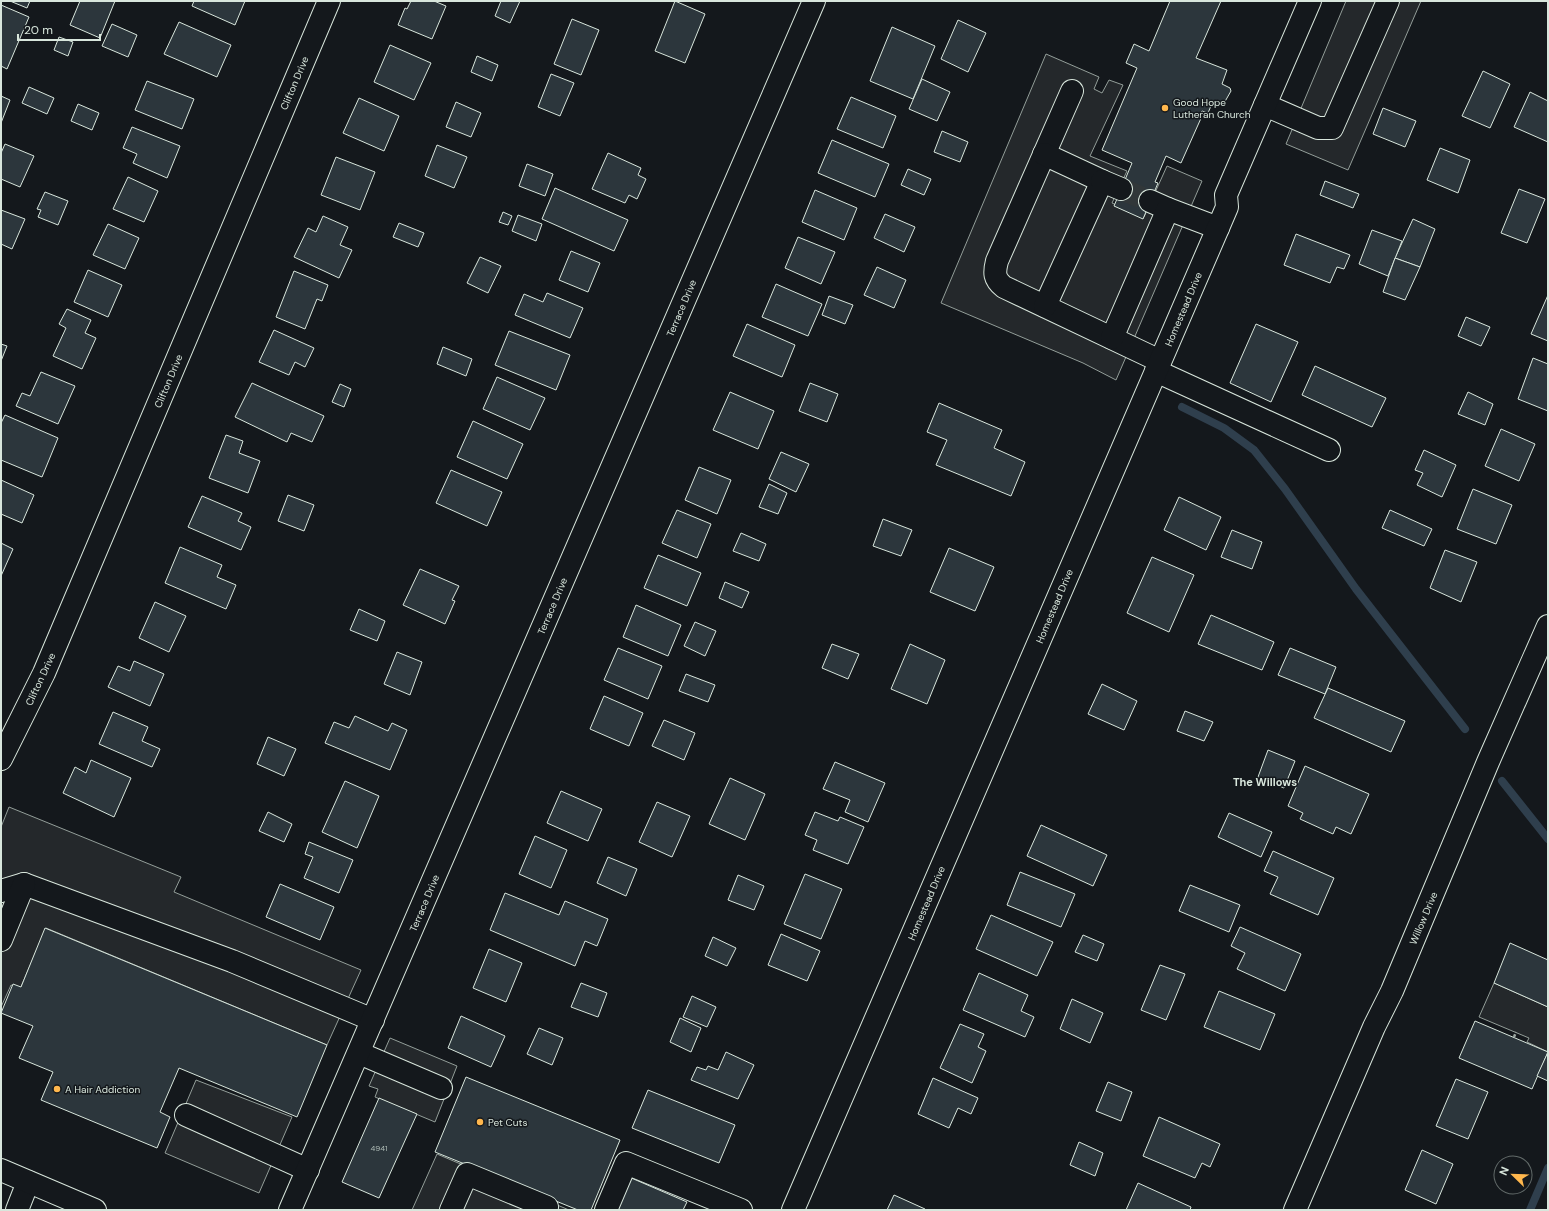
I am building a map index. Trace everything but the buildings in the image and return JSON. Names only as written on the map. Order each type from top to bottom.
[{"type":"street","name":"Clifton Drive","points":[[1,759],[44,673],[329,1]]},
{"type":"street","name":"Terrace Drive","points":[[290,1210],[814,1]]},
{"type":"street","name":"Homestead Drive","points":[[793,1210],[1227,207],[1226,195],[1310,1]]},
{"type":"street","points":[[1265,105],[1318,128],[1332,128],[1388,1]]},
{"type":"street","points":[[1072,90],[997,261],[994,273],[997,282],[1004,287],[1112,338],[1158,366],[1329,450]]},
{"type":"street","points":[[1044,154],[1111,185],[1044,306]]},
{"type":"street","points":[[1112,338],[1159,205],[1218,228]]},
{"type":"street","name":"Willow Drive","points":[[1295,1210],[1374,1027],[1392,991],[1488,762],[1548,626]]},
{"type":"street","points":[[1,891],[24,884],[232,961],[373,1020]]},
{"type":"street","points":[[1,940],[24,884]]},
{"type":"street","points":[[359,1053],[441,1088]]},
{"type":"street","points":[[186,1116],[308,1170]]},
{"type":"street","points":[[606,1210],[626,1162],[741,1210]]},
{"type":"street","points":[[1,1170],[95,1210]]},
{"type":"street","points":[[451,1210],[467,1174],[547,1207],[546,1210]]},
{"type":"street","points":[[17,1210],[28,1182]]},
{"type":"path","points":[[1514,1037],[1516,1032]]},
{"type":"shaded area","points":[[1346,1],[1421,1],[1348,170],[1286,144]]},
{"type":"shaded area","points":[[1046,54],[1099,77],[1094,89],[1102,93],[1109,80],[1123,85],[1090,156],[1127,171],[1112,203],[1144,217],[1167,166],[1202,181],[1116,380],[1083,363],[941,303]]},
{"type":"shaded area","points":[[9,807],[181,877],[174,892],[361,970],[327,1045],[46,928],[20,989],[11,985],[1,1007],[1,827]]},
{"type":"shaded area","points":[[1494,983],[1548,1007],[1548,1052],[1527,1042],[1529,1038],[1479,1017]]},
{"type":"shaded area","points":[[390,1038],[457,1066],[435,1122],[375,1097],[378,1089],[369,1086]]},
{"type":"shaded area","points":[[196,1080],[292,1117],[259,1193],[165,1153]]},
{"type":"shaded area","points":[[437,1154],[569,1210],[412,1210]]},
{"type":"waterway","points":[[1182,407],[1224,428],[1254,450],[1285,489],[1356,589],[1465,729]]},
{"type":"waterway","points":[[1502,781],[1548,839]]},
{"type":"waterway","points":[[1530,1210],[1548,1168]]},
{"type":"tunnel","points":[[1121,189],[1150,201]]},
{"type":"place","name":"Good Hope Lutheran Church","points":[[1165,108]]},
{"type":"place","name":"A Hair Addiction","points":[[57,1089]]},
{"type":"place","name":"Pet Cuts","points":[[480,1122]]},
{"type":"district","name":"The Willows","points":[[1265,782]]}]
